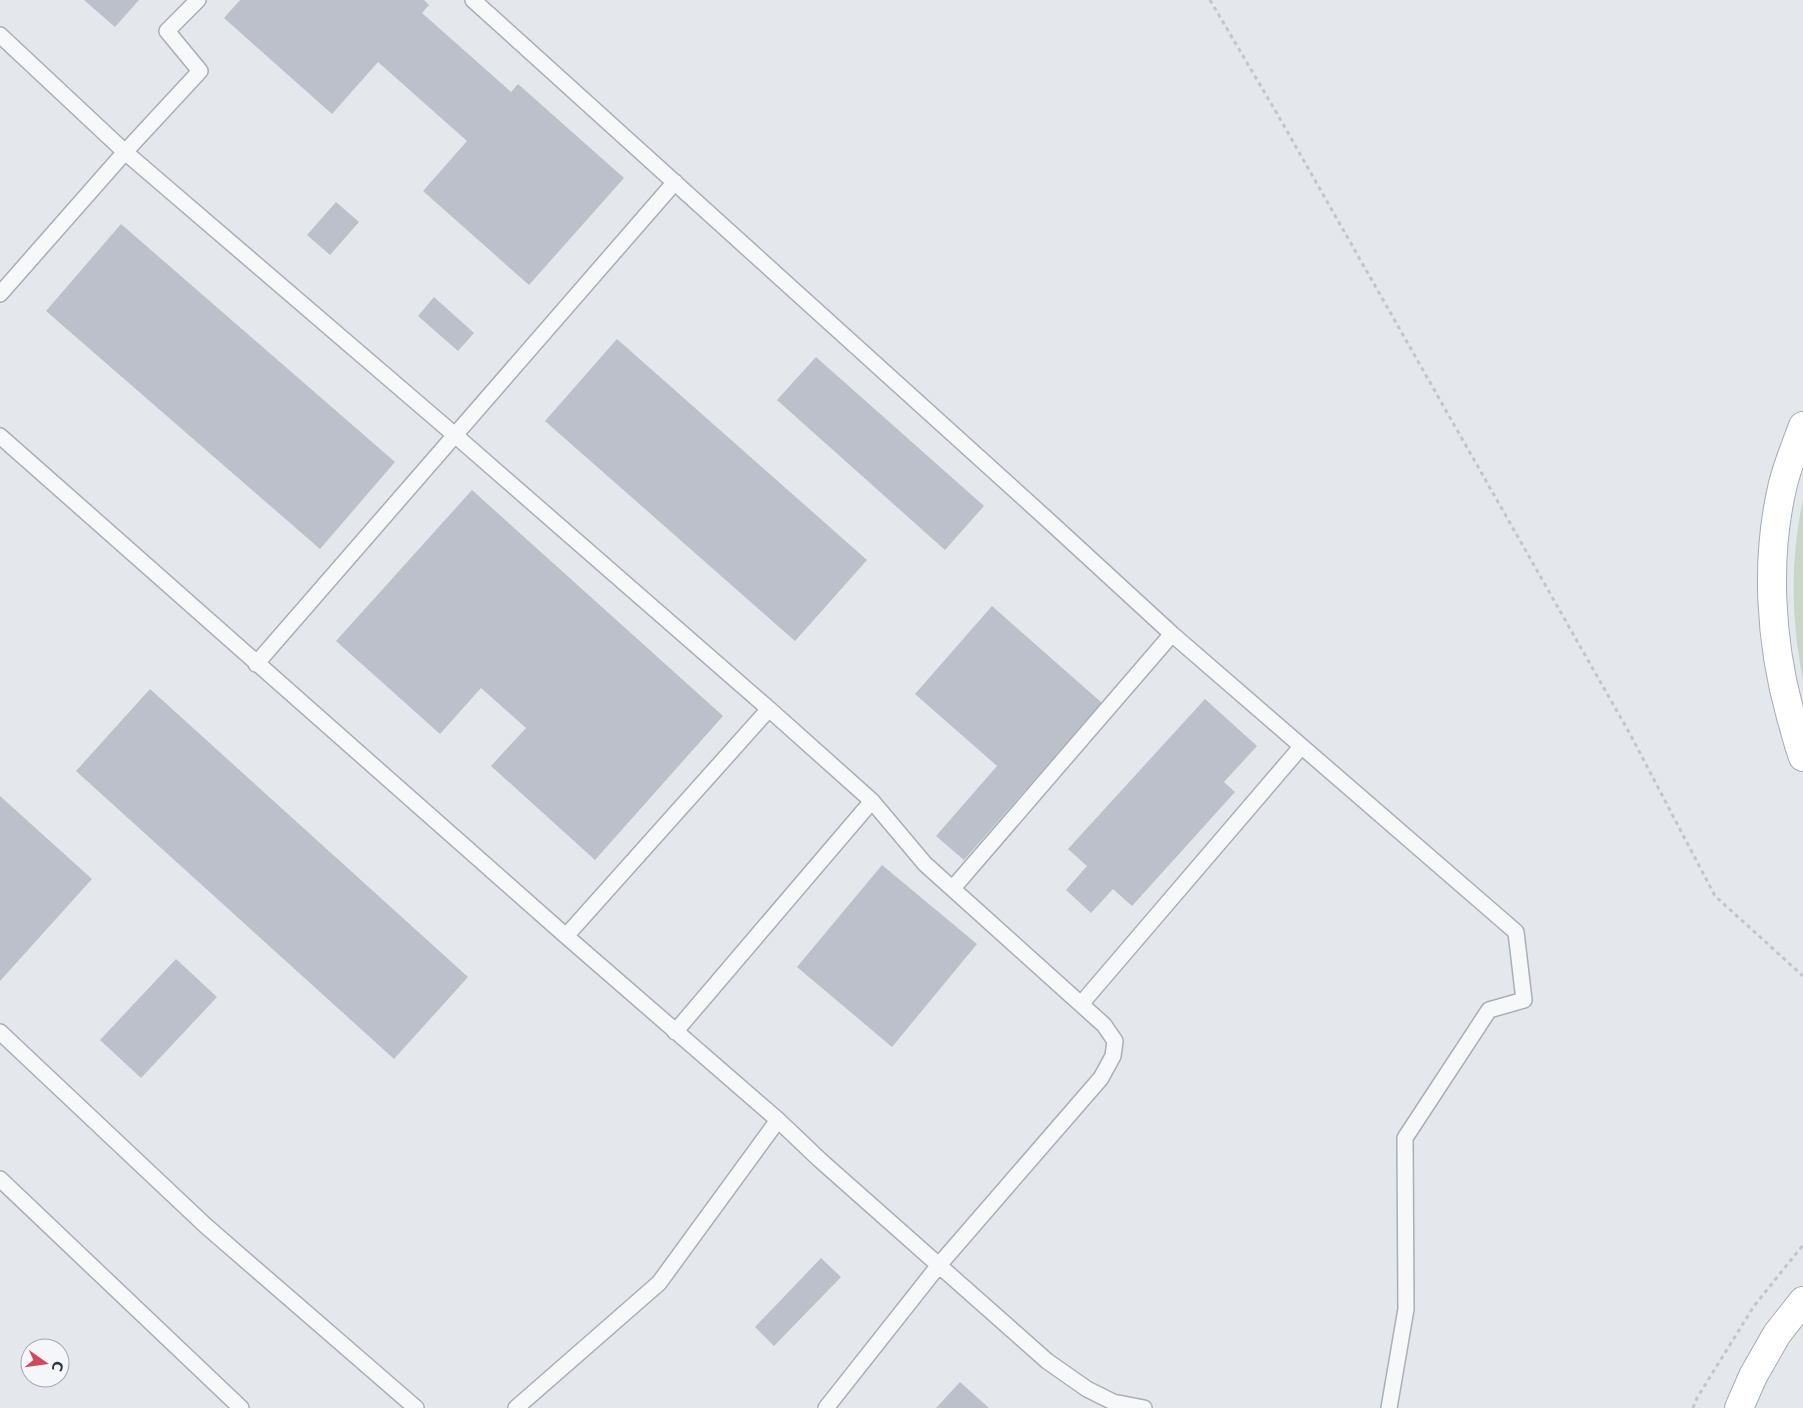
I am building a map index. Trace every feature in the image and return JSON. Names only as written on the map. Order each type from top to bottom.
[{"type":"main road","points":[[1803,426],[1784,484],[1776,526],[1773,586],[1777,656],[1786,700],[1803,757]]},
{"type":"main road","points":[[1739,1408],[1753,1376],[1777,1334],[1803,1301]]},
{"type":"lane","points":[[0,294],[125,152],[200,71],[168,31],[198,0]]},
{"type":"lane","points":[[472,0],[1172,634],[1516,932],[1524,1000],[1489,1010],[1406,1138],[1406,1309],[1389,1408]]},
{"type":"lane","points":[[0,35],[125,152],[456,436],[872,801],[925,864],[1104,1025],[1115,1041],[1113,1056],[1101,1078],[940,1265],[826,1408]]},
{"type":"lane","points":[[256,664],[675,182]]},
{"type":"lane","points":[[0,436],[256,664],[778,1120],[820,1160],[1047,1361],[1087,1389],[1113,1402],[1144,1408]]},
{"type":"lane","points":[[953,888],[1172,634]]},
{"type":"lane","points":[[566,936],[769,709]]},
{"type":"lane","points":[[1081,1004],[1301,747]]},
{"type":"lane","points":[[675,1032],[872,801]]},
{"type":"lane","points":[[0,1032],[206,1226],[416,1408]]},
{"type":"lane","points":[[516,1408],[659,1283],[778,1120]]},
{"type":"lane","points":[[0,1180],[241,1408]]},
{"type":"path","points":[[1210,0],[1284,126],[1630,734],[1715,896],[1803,976]]},
{"type":"path","points":[[1693,1408],[1697,1398],[1754,1306],[1803,1245]]},
{"type":"green space","points":[[1803,500],[1803,680],[1794,612],[1794,567]]},
{"type":"building","points":[[84,0],[139,0],[115,27]]},
{"type":"building","points":[[240,0],[424,0],[429,5],[422,13],[511,92],[518,84],[624,178],[529,285],[423,191],[467,141],[378,62],[332,114],[224,18]]},
{"type":"building","points":[[336,202],[359,222],[330,255],[307,235]]},
{"type":"building","points":[[121,224],[395,462],[320,549],[46,311]]},
{"type":"building","points":[[434,297],[474,333],[458,351],[418,316]]},
{"type":"building","points":[[617,339],[867,560],[795,641],[545,421]]},
{"type":"building","points":[[816,357],[984,506],[945,550],[777,400]]},
{"type":"building","points":[[472,490],[723,716],[595,860],[491,766],[526,728],[481,688],[440,734],[336,641]]},
{"type":"building","points":[[992,606],[1102,703],[964,860],[936,836],[997,766],[915,694]]},
{"type":"building","points":[[150,689],[468,977],[394,1059],[76,771]]},
{"type":"building","points":[[1205,699],[1257,746],[1224,782],[1235,792],[1132,906],[1113,889],[1091,913],[1066,890],[1087,866],[1068,849]]},
{"type":"building","points":[[0,796],[92,879],[0,981]]},
{"type":"building","points":[[882,865],[977,944],[892,1047],[797,967]]},
{"type":"building","points":[[176,959],[217,997],[141,1078],[100,1040]]},
{"type":"building","points":[[821,1258],[841,1277],[774,1346],[755,1327]]},
{"type":"building","points":[[960,1382],[989,1408],[936,1408]]}]
